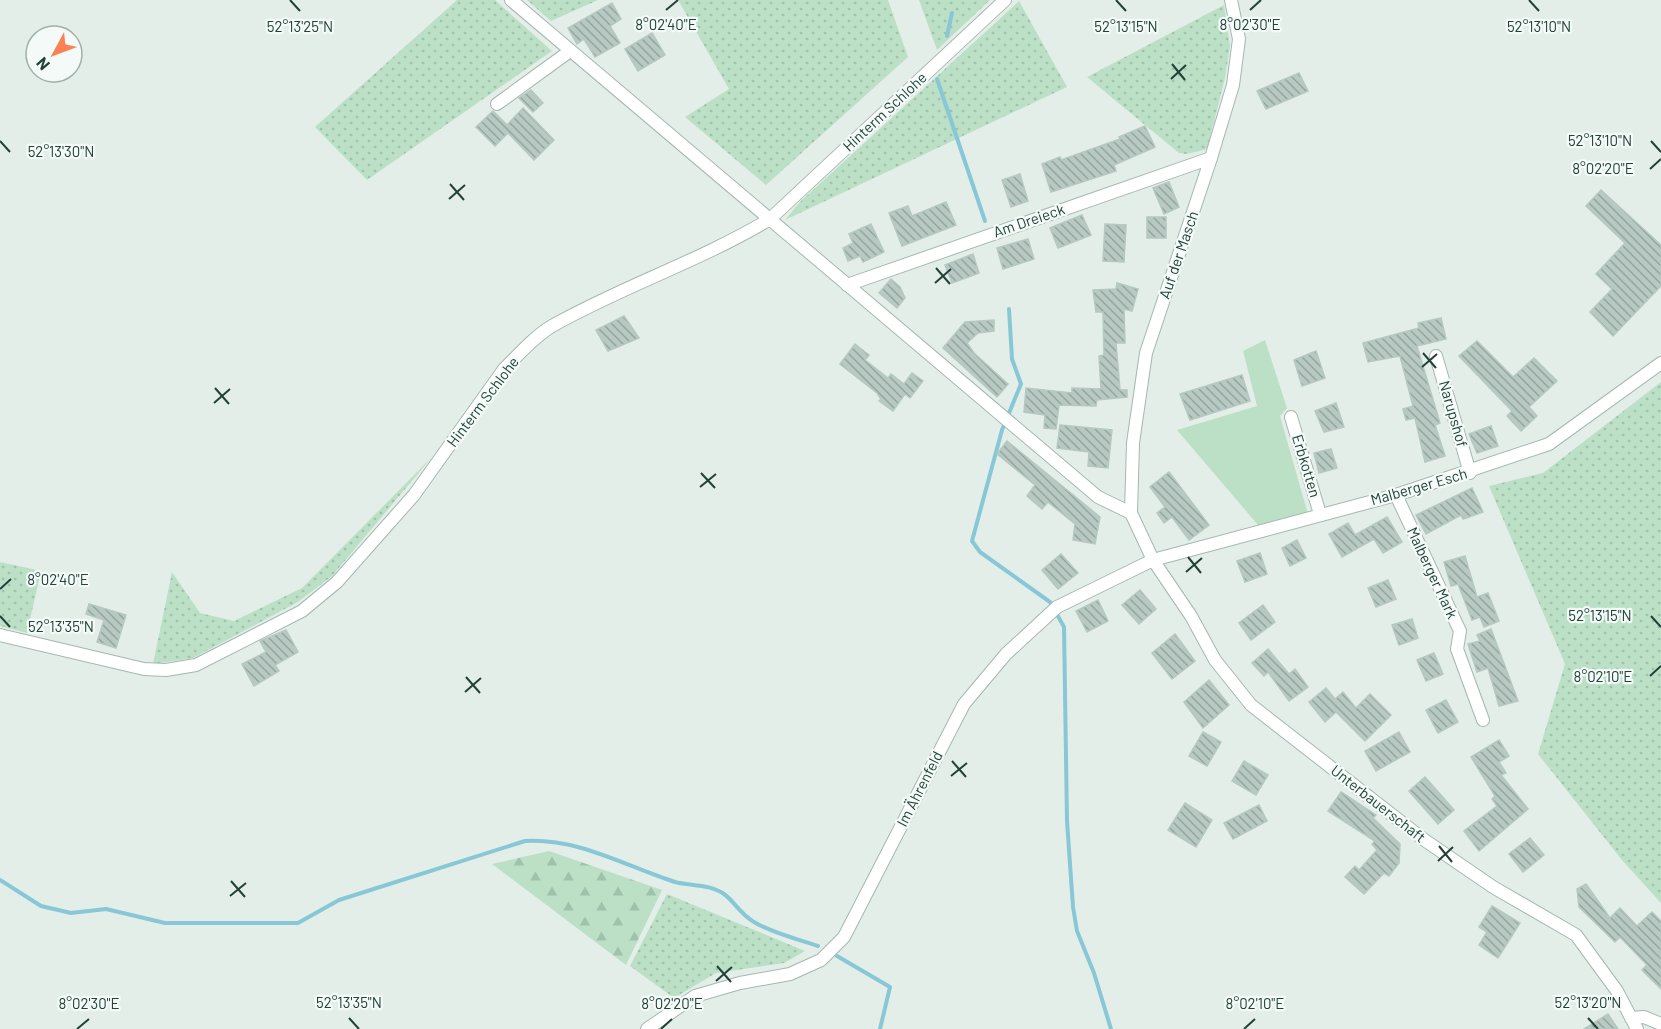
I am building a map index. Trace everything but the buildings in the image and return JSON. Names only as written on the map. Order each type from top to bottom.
[{"type":"street","points":[[510,0],[1098,497],[1131,513],[1153,560]]},
{"type":"street","name":"Hinterm Schlohe","points":[[0,635],[144,669],[166,670],[196,664],[302,611],[337,582],[414,495],[504,369],[551,327],[736,239],[770,219],[1005,0]]},
{"type":"street","name":"Auf der Masch","points":[[1131,513],[1133,443],[1146,353],[1233,85],[1239,39],[1231,0]]},
{"type":"street","points":[[497,104],[570,51]]},
{"type":"street","name":"Am Dreieck","points":[[848,285],[1211,158]]},
{"type":"street","name":"Narupshof","points":[[1436,356],[1470,473]]},
{"type":"street","name":"Malberger Esch","points":[[1153,560],[1396,495],[1470,473],[1549,444],[1661,363]]},
{"type":"street","name":"Erbkotten","points":[[1291,417],[1320,514]]},
{"type":"street","name":"Malberger Mark","points":[[1396,495],[1460,631],[1457,649],[1483,720]]},
{"type":"street","name":"Im Ährenfeld","points":[[646,1029],[696,996],[740,983],[790,974],[821,960],[844,937],[964,704],[1006,654],[1052,612],[1111,578],[1153,560]]},
{"type":"street","name":"Unterbauerschaft","points":[[1153,560],[1191,616],[1215,660],[1251,705],[1423,839],[1493,887],[1576,935],[1617,991],[1634,1024],[1644,1017],[1661,1024]]},
{"type":"green space","points":[[457,0],[495,0],[552,51],[367,180],[315,127]]},
{"type":"green space","points":[[527,0],[598,0],[551,21]]},
{"type":"green space","points":[[678,0],[888,0],[908,57],[766,185],[685,117],[729,89]]},
{"type":"green space","points":[[919,0],[990,0],[937,50]]},
{"type":"green space","points":[[1019,1],[1067,87],[785,220],[801,201]]},
{"type":"green space","points":[[1224,5],[1230,46],[1225,78],[1207,149],[1187,154],[1179,153],[1087,77]]},
{"type":"green space","points":[[1265,340],[1287,408],[1280,416],[1308,514],[1258,525],[1177,430],[1257,406],[1243,351]]},
{"type":"green space","points":[[1661,382],[1661,903],[1622,860],[1538,754],[1565,664],[1489,486],[1543,473]]},
{"type":"green space","points":[[432,457],[332,576],[298,602],[193,658],[153,664],[172,572],[200,613],[234,621],[302,588]]},
{"type":"green space","points":[[0,562],[41,571],[27,633],[0,626]]},
{"type":"green space","points":[[549,851],[662,890],[626,965],[492,864]]},
{"type":"green space","points":[[667,894],[805,951],[784,963],[716,973],[674,998],[630,966]]},
{"type":"waterway","points":[[947,36],[952,13]]},
{"type":"waterway","points":[[937,79],[985,221]]},
{"type":"waterway","points":[[1009,309],[1012,359],[1021,384],[1002,430],[972,541],[980,552],[1050,602],[1064,627],[1067,821],[1073,907],[1077,931],[1094,973],[1111,1029]]},
{"type":"waterway","points":[[0,880],[41,906],[71,913],[106,909],[165,923],[298,923],[339,900],[525,841],[545,841],[583,848],[675,882],[713,888],[724,894],[745,915],[761,926],[818,946]]},
{"type":"waterway","points":[[837,956],[890,987],[880,1029]]}]
